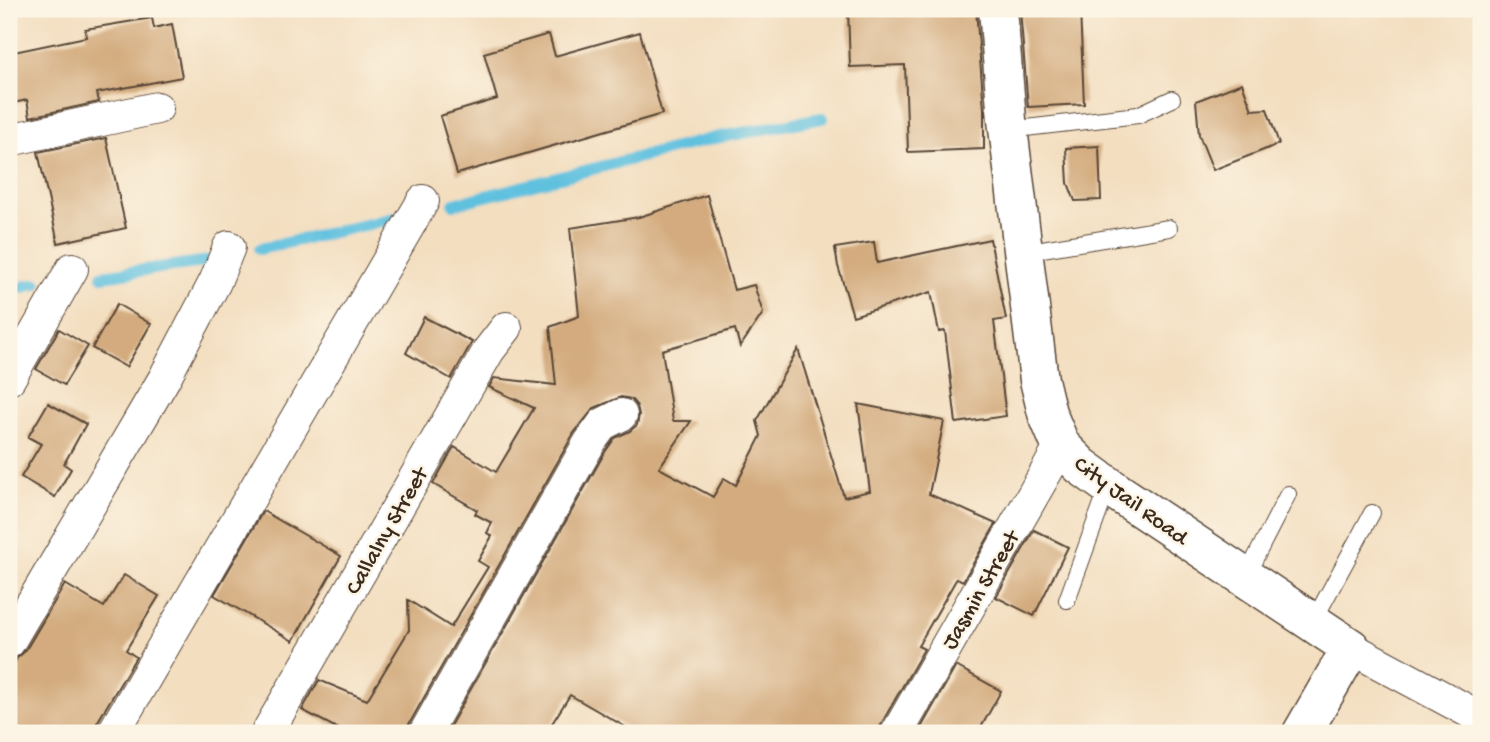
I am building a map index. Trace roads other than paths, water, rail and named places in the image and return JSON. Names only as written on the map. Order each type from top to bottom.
[{"type":"street","name":"City Jail Road","points":[[998,9],[1008,130],[1039,380],[1047,413],[1061,446],[1081,466],[1108,486],[1351,648]]},
{"type":"street","points":[[9,140],[157,107]]},
{"type":"street","points":[[113,733],[423,201]]},
{"type":"street","points":[[9,642],[164,379],[215,282],[229,247]]},
{"type":"street","points":[[9,379],[72,269]]},
{"type":"street","name":"Callalny Street","points":[[267,733],[489,350],[506,328]]},
{"type":"street","points":[[425,733],[590,442],[603,424],[621,415]]},
{"type":"street","name":"Jasmin Street","points":[[897,733],[1061,446]]},
{"type":"street","points":[[1302,733],[1351,648],[1481,718]]},
{"type":"lane","points":[[1008,130],[1138,115],[1172,99]]},
{"type":"lane","points":[[1024,253],[1169,228]]},
{"type":"lane","points":[[1067,600],[1108,486]]},
{"type":"lane","points":[[1245,578],[1289,494]]},
{"type":"lane","points":[[1313,623],[1372,513]]},
{"type":"waterway","points":[[454,204],[715,138],[822,118]]},
{"type":"waterway","points":[[260,249],[395,218]]},
{"type":"waterway","points":[[102,276],[209,261]]},
{"type":"waterway","points":[[9,290],[36,284]]}]
